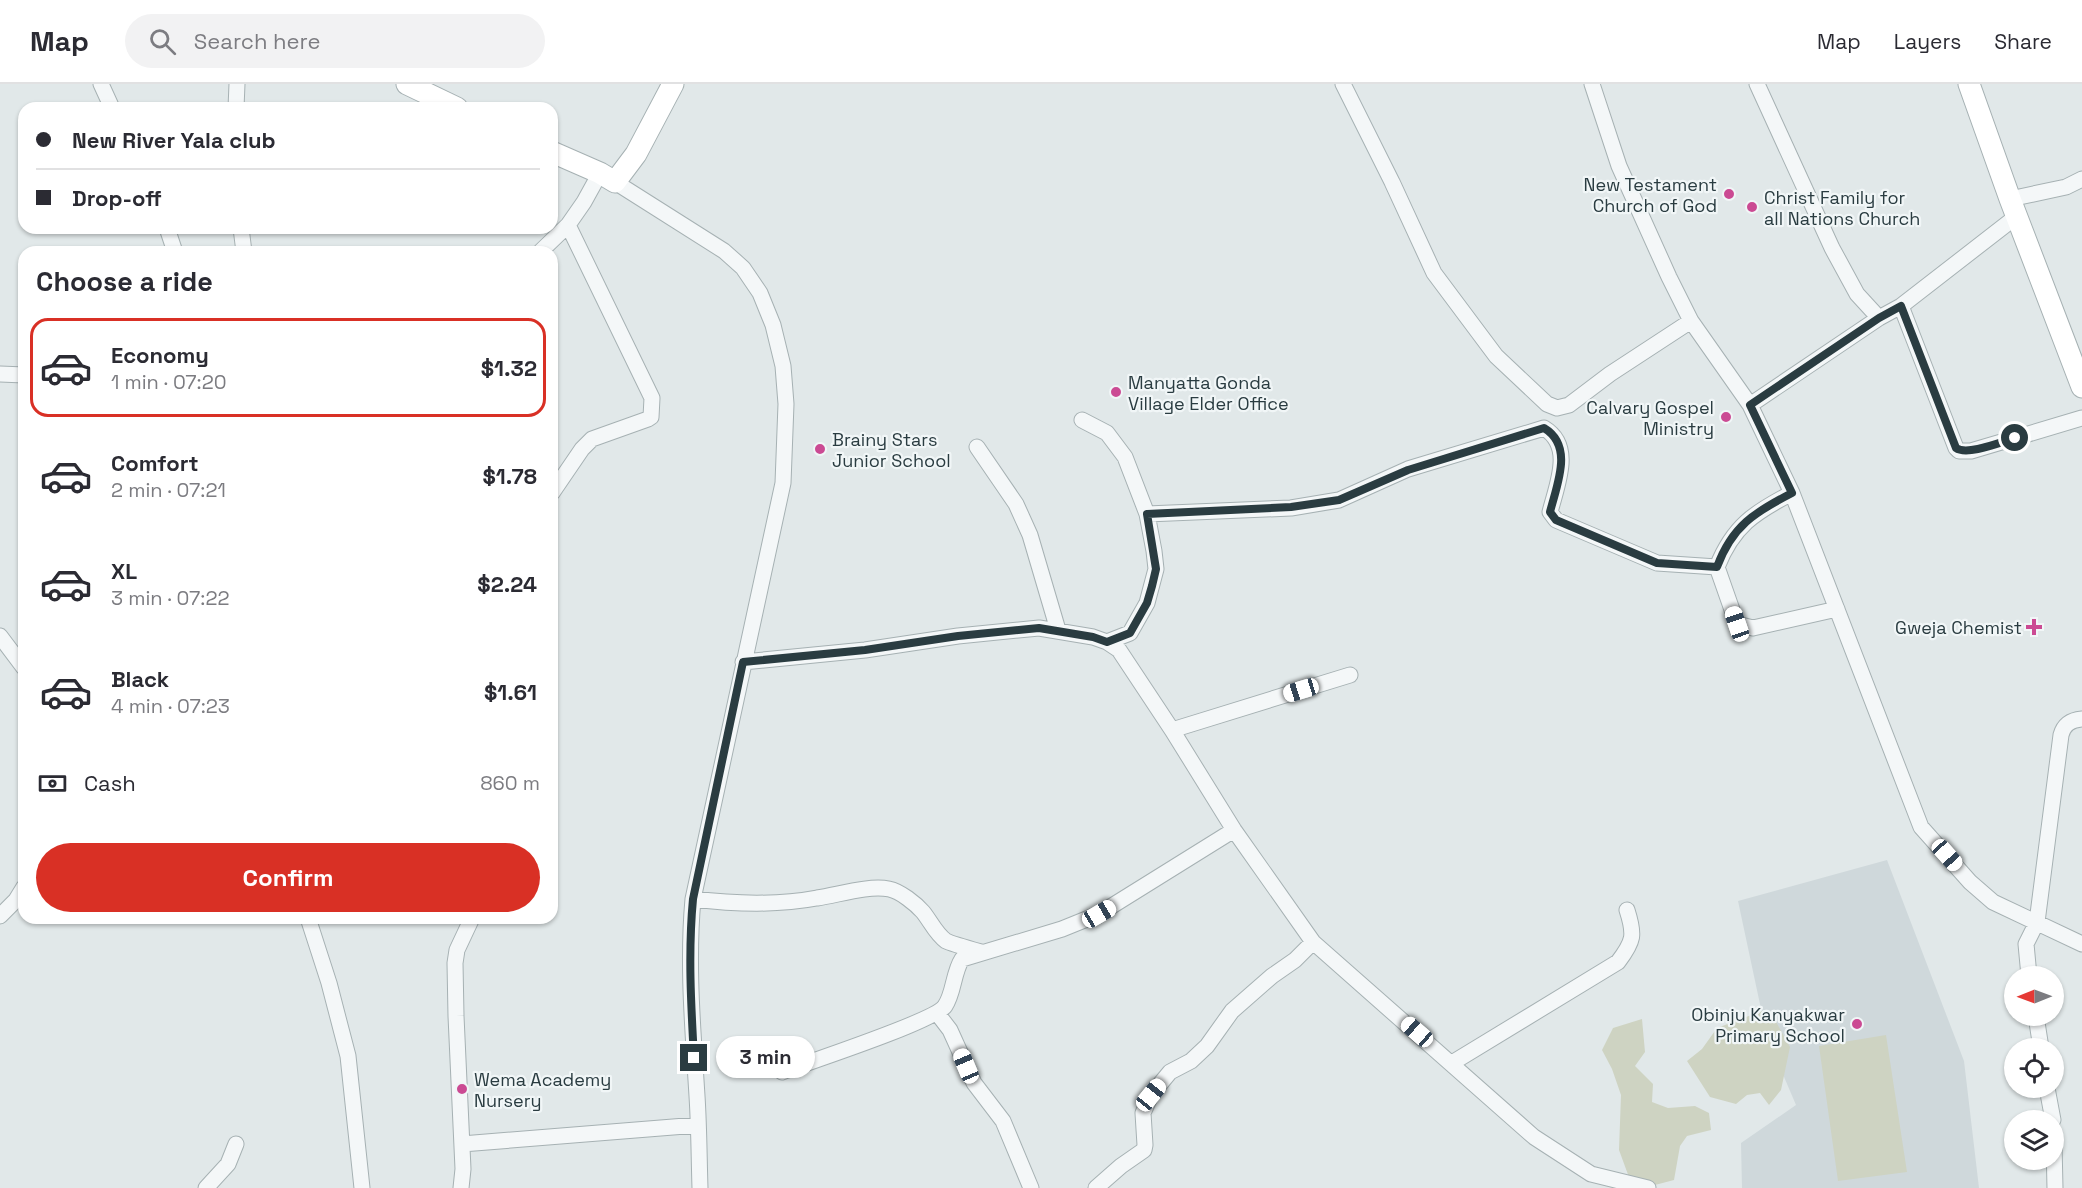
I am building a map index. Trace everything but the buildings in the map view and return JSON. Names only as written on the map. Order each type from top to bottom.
[{"type":"street","points":[[101,84],[109,102]]},
{"type":"street","points":[[236,102],[237,84]]},
{"type":"street","points":[[407,84],[444,102]]},
{"type":"street","points":[[546,246],[568,225],[584,202],[608,177],[636,154],[673,84]]},
{"type":"street","points":[[1343,84],[1434,273],[1496,356],[1547,404],[1557,408],[1569,405],[1610,374],[1691,321]]},
{"type":"street","points":[[1592,84],[1618,166],[1662,263],[1691,321],[1750,405],[1792,493],[1921,827],[1993,902],[2082,944]]},
{"type":"street","points":[[1757,84],[1837,257],[1857,294],[1879,318]]},
{"type":"street","points":[[1969,84],[2014,207],[2080,373]]},
{"type":"street","points":[[558,155],[608,177],[724,251],[743,268],[760,293],[773,325],[783,366],[786,404],[783,483],[693,899],[690,934],[690,997],[700,1188]]},
{"type":"street","points":[[1750,405],[1879,318],[1901,306],[2014,207],[2082,179]]},
{"type":"street","points":[[558,484],[582,449],[592,440],[648,419],[651,417],[653,407],[652,398],[568,225]]},
{"type":"street","points":[[1901,306],[1959,451],[1971,451],[2082,418]]},
{"type":"street","points":[[0,374],[18,375]]},
{"type":"street","points":[[1082,420],[1107,432],[1129,466],[1147,514],[1156,569],[1147,603],[1130,633],[1107,642]]},
{"type":"street","points":[[1147,514],[1291,507],[1339,500],[1408,470],[1544,428],[1556,436],[1562,451],[1550,512],[1556,520],[1657,563],[1717,567]]},
{"type":"street","points":[[977,447],[1016,504],[1030,535],[1058,630]]},
{"type":"street","points":[[1792,493],[1759,510],[1736,533],[1725,548],[1717,567],[1737,624],[1753,628],[1837,609]]},
{"type":"street","points":[[743,662],[865,650],[969,634],[1039,628],[1058,630],[1107,642],[1119,650],[1234,830],[1312,942],[1534,1137],[1591,1174],[1648,1188]]},
{"type":"street","points":[[0,636],[18,660]]},
{"type":"street","points":[[1172,730],[1350,675]]},
{"type":"street","points":[[2029,966],[2026,944],[2037,922],[2061,735],[2063,727],[2070,721],[2082,719]]},
{"type":"street","points":[[782,1072],[889,1034],[937,1013],[946,1005],[960,962],[966,957],[1062,929],[1099,914],[1234,830]]},
{"type":"street","points":[[693,899],[756,904],[816,899],[855,890],[890,889],[923,912],[930,924],[947,942],[981,952]]},
{"type":"street","points":[[0,916],[18,897]]},
{"type":"street","points":[[1452,1063],[1618,962],[1629,948],[1634,932],[1627,910]]},
{"type":"street","points":[[310,924],[348,1056],[363,1188]]},
{"type":"street","points":[[461,1188],[463,1169],[455,963],[457,950],[469,924]]},
{"type":"street","points":[[1096,1188],[1120,1166],[1144,1150],[1146,1145],[1143,1113],[1151,1095],[1170,1072],[1191,1061],[1207,1046],[1232,1011],[1295,960],[1312,942]]},
{"type":"street","points":[[937,1013],[950,1030],[974,1083],[1003,1121],[1031,1188]]},
{"type":"street","points":[[462,1144],[698,1125]]},
{"type":"street","points":[[206,1188],[228,1164],[236,1144]]},
{"type":"street","points":[[2055,1170],[2055,1188]]},
{"type":"shaded area","name":"Obinju Kanyakwar Primary School","points":[[1887,860],[1964,1061],[1979,1188],[1742,1188],[1741,1143],[1796,1105],[1767,1037],[1738,901]]},
{"type":"green space","points":[[1762,1011],[1774,1018],[1790,1047],[1781,1090],[1769,1105],[1760,1093],[1747,1095],[1736,1104],[1710,1097],[1687,1061],[1702,1049],[1717,1028]]},
{"type":"green space","points":[[1642,1019],[1645,1052],[1635,1066],[1653,1084],[1652,1102],[1668,1108],[1695,1106],[1709,1113],[1711,1130],[1687,1136],[1680,1146],[1674,1180],[1651,1186],[1630,1180],[1619,1150],[1621,1095],[1612,1069],[1602,1050],[1613,1028]]},
{"type":"green space","points":[[1886,1035],[1907,1172],[1838,1181],[1819,1046]]},
{"type":"place","name":"New Testament Church of God","points":[[1729,194]]},
{"type":"place","name":"Christ Family for all Nations Church","points":[[1752,207]]},
{"type":"place","name":"Manyatta Gonda Village Elder Office","points":[[1116,392]]},
{"type":"place","name":"Calvary Gospel Ministry","points":[[1726,417]]},
{"type":"place","name":"Brainy Stars Junior School","points":[[820,449]]},
{"type":"place","name":"Gweja Chemist","points":[[2034,627]]},
{"type":"place","name":"Obinju Kanyakwar Primary School","points":[[1857,1024]]},
{"type":"place","name":"Wema Academy Nursery","points":[[462,1089]]},
{"type":"route","points":[[694,1058],[690,997],[690,934],[693,899],[743,662],[865,650],[958,636],[1039,628],[1093,637],[1107,642],[1130,633],[1147,603],[1156,569],[1147,514],[1291,507],[1339,500],[1408,470],[1544,428],[1556,436],[1562,451],[1550,512],[1552,517],[1657,563],[1717,567],[1725,548],[1736,533],[1759,510],[1792,493],[1750,405],[1879,318],[1901,306],[1956,448],[1962,452],[1971,451],[2015,438]]}]
